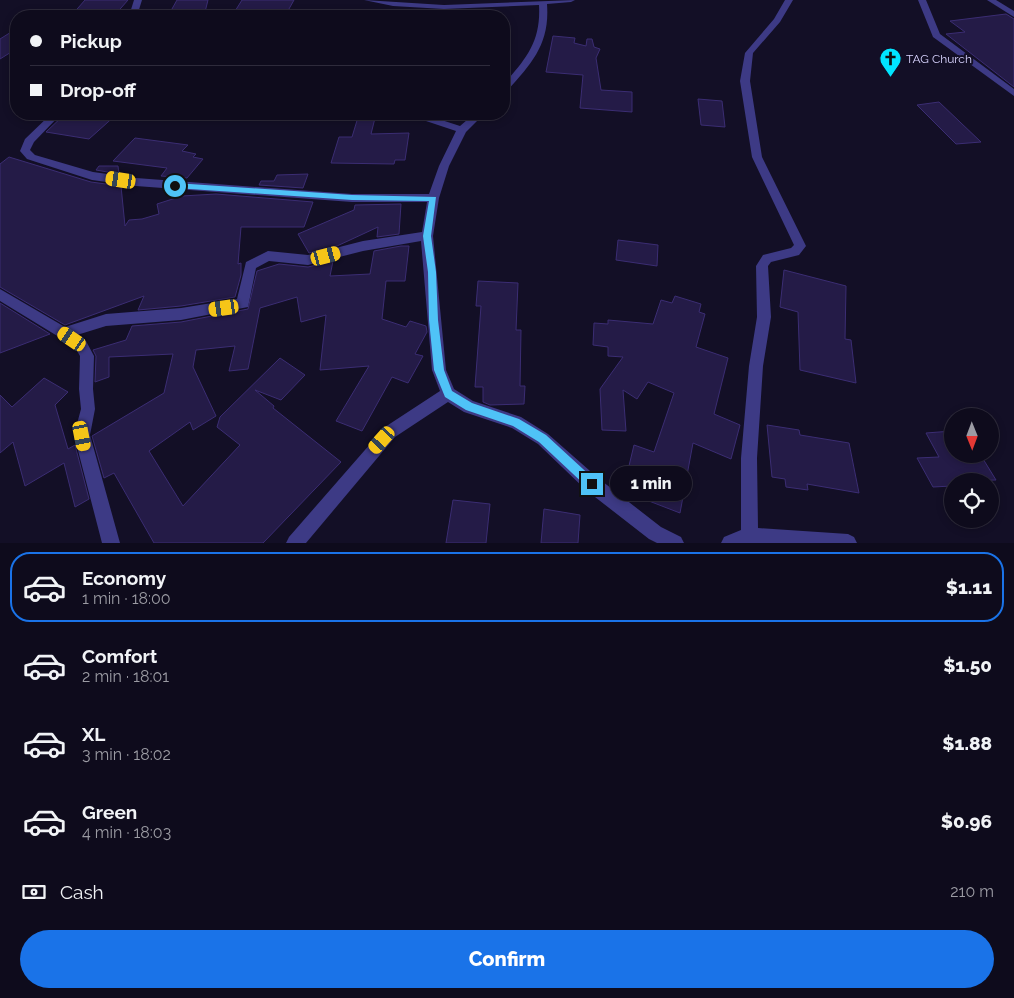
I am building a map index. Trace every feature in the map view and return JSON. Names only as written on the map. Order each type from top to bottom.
[{"type":"street","points":[[368,0],[416,7],[513,6],[571,0]]},
{"type":"street","points":[[750,536],[749,458],[756,366],[764,317],[762,266],[767,258],[795,252],[800,246],[757,157],[745,81],[746,67],[748,53],[777,20],[789,0]]},
{"type":"street","points":[[922,0],[936,35],[1014,93]]},
{"type":"street","points":[[991,0],[1014,15]]},
{"type":"street","points":[[510,81],[542,41],[545,22],[543,2]]},
{"type":"street","points":[[50,120],[29,141],[25,151],[31,157],[92,176],[136,182],[352,198],[433,198]]},
{"type":"street","points":[[432,120],[462,130]]},
{"type":"street","points":[[473,120],[462,130],[444,166],[433,198],[427,236],[439,370],[448,394],[469,407],[516,422],[543,439],[592,484],[655,533],[675,543]]},
{"type":"street","points":[[64,333],[106,320],[181,314],[243,303],[250,265],[268,256],[308,260],[363,246],[427,236]]},
{"type":"street","points":[[0,294],[81,345],[87,356],[86,389],[88,409],[82,436],[111,543]]},
{"type":"street","points":[[294,543],[390,432],[448,394]]},
{"type":"street","points":[[730,543],[750,536],[848,543]]},
{"type":"building","points":[[85,0],[128,0],[119,10],[76,10]]},
{"type":"building","points":[[177,0],[208,0],[206,10],[171,10]]},
{"type":"building","points":[[242,0],[294,0],[288,10],[236,10]]},
{"type":"building","points":[[1006,14],[1014,19],[1014,87],[946,34],[965,32],[950,21]]},
{"type":"building","points":[[10,33],[10,53],[0,59],[0,39]]},
{"type":"building","points":[[553,36],[575,38],[574,43],[586,46],[587,39],[592,39],[594,47],[600,49],[596,58],[601,90],[632,92],[632,112],[580,108],[583,75],[546,72]]},
{"type":"building","points":[[698,99],[722,101],[725,127],[701,125]]},
{"type":"building","points":[[939,102],[981,142],[956,144],[917,105]]},
{"type":"building","points":[[59,120],[110,120],[89,139],[46,132]]},
{"type":"building","points":[[357,120],[374,120],[371,134],[409,133],[405,160],[395,160],[394,164],[331,163],[339,137],[352,137]]},
{"type":"building","points":[[135,138],[188,145],[182,151],[196,154],[193,157],[203,159],[187,178],[161,176],[167,168],[113,161]]},
{"type":"building","points":[[9,157],[91,182],[121,186],[125,226],[129,220],[142,219],[159,214],[157,204],[182,196],[216,194],[313,202],[304,227],[241,227],[238,264],[241,263],[241,275],[235,297],[181,306],[138,310],[144,296],[65,325],[0,287],[0,164]]},
{"type":"building","points":[[99,166],[118,166],[119,174],[96,170]]},
{"type":"building","points":[[308,174],[303,188],[259,185],[261,181],[274,181],[277,175]]},
{"type":"building","points":[[401,204],[399,234],[377,237],[378,227],[337,246],[309,253],[298,234],[354,210],[355,205]]},
{"type":"building","points":[[618,240],[658,245],[657,266],[616,260]]},
{"type":"building","points":[[409,246],[405,281],[386,281],[382,319],[406,327],[410,321],[426,326],[427,332],[415,354],[423,356],[408,383],[392,377],[362,431],[336,421],[369,366],[320,370],[326,315],[301,322],[297,297],[260,308],[248,369],[229,371],[235,346],[196,350],[193,367],[216,416],[193,430],[190,422],[149,451],[183,506],[240,445],[217,427],[220,417],[280,358],[305,375],[281,400],[255,390],[274,406],[273,408],[341,462],[263,543],[154,543],[114,473],[104,478],[92,436],[164,393],[173,354],[109,357],[109,377],[95,382],[96,356],[93,350],[126,340],[132,326],[181,322],[248,309],[257,271],[279,264],[308,267],[333,261],[330,276],[370,274],[374,251]]},
{"type":"building","points":[[784,270],[846,286],[845,339],[851,340],[856,383],[800,370],[798,312],[780,307]]},
{"type":"building","points":[[478,281],[518,283],[516,330],[521,330],[520,386],[525,386],[524,404],[490,405],[483,402],[483,387],[475,387],[481,306],[476,306]]},
{"type":"building","points":[[675,296],[701,304],[699,312],[705,314],[696,347],[728,358],[714,414],[740,425],[731,459],[693,443],[680,513],[623,491],[634,445],[654,452],[674,393],[648,382],[637,399],[623,390],[626,431],[602,430],[600,389],[623,357],[608,356],[608,347],[593,345],[594,323],[608,324],[608,320],[653,324],[661,300],[672,303]]},
{"type":"building","points":[[0,303],[50,334],[0,353]]},
{"type":"building","points":[[44,378],[68,392],[55,405],[68,449],[75,445],[89,499],[75,507],[64,463],[25,486],[13,442],[0,453],[0,395],[12,407]]},
{"type":"building","points":[[767,425],[799,430],[800,435],[849,443],[859,493],[807,484],[808,490],[786,487],[785,479],[772,477]]},
{"type":"building","points":[[944,432],[944,463],[986,463],[992,473],[944,473],[944,486],[933,487],[917,458],[939,457],[926,433]]},
{"type":"building","points":[[453,500],[490,504],[486,543],[446,543]]},
{"type":"building","points":[[544,509],[580,515],[578,543],[541,543]]},
{"type":"place","name":"TAG Church","points":[[890,78]]},
{"type":"route","points":[[175,186],[352,198],[433,198],[427,236],[432,272],[433,320],[439,370],[448,394],[469,407],[516,422],[543,439],[592,484]]}]
